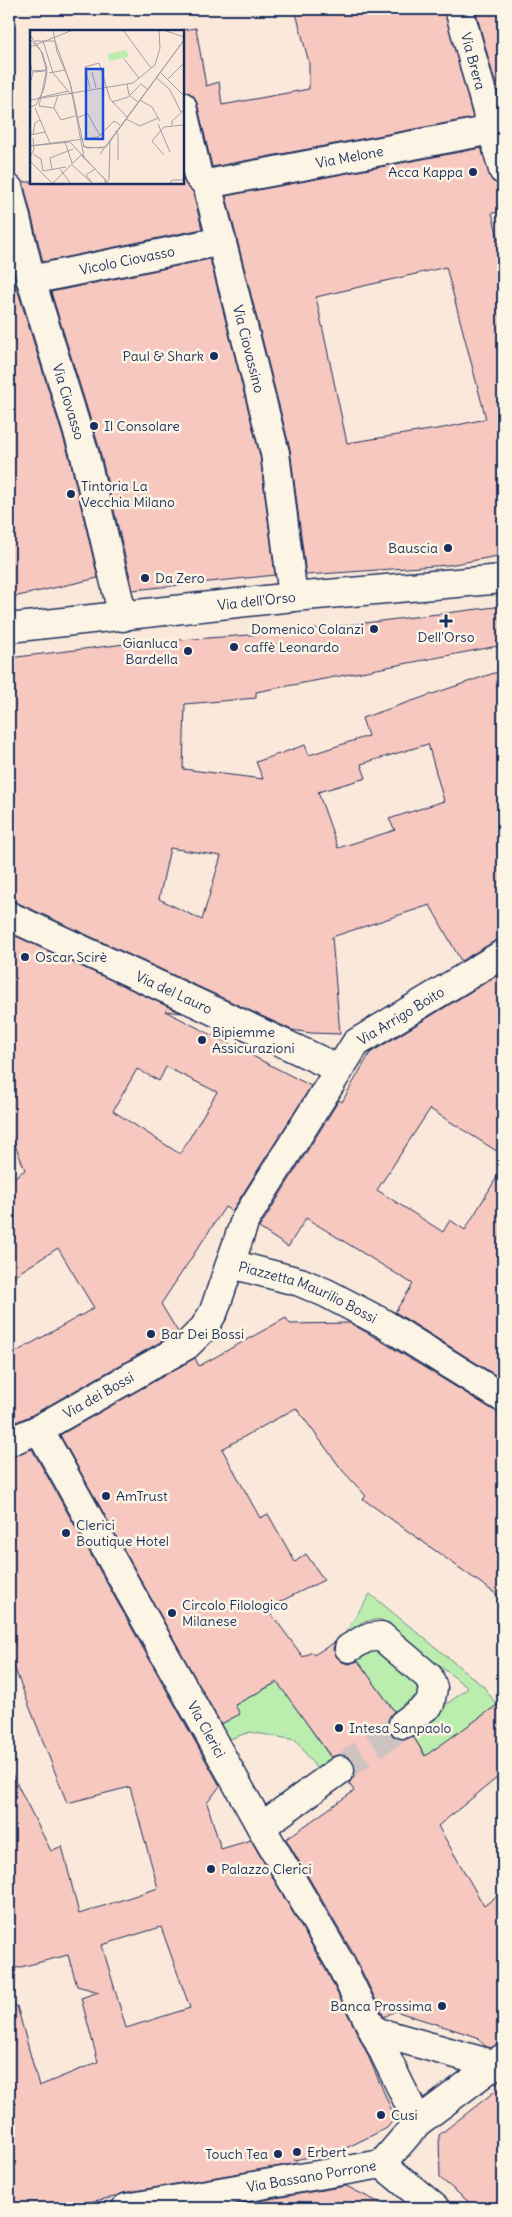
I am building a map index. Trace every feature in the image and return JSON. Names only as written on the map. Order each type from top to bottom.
[{"type":"street","name":"Via Brera","points":[[459,9],[503,170]]},
{"type":"street","name":"Via Ciovassino","points":[[184,115],[198,176],[207,184],[275,454],[293,597]]},
{"type":"street","name":"Via Melone","points":[[207,184],[492,130]]},
{"type":"street","name":"Via Ciovasso","points":[[9,189],[31,280],[84,452],[123,617]]},
{"type":"street","name":"Vicolo Ciovasso","points":[[31,280],[222,241]]},
{"type":"street","name":"Via dell'Orso","points":[[9,628],[293,597],[503,579]]},
{"type":"street","name":"Via del Lauro","points":[[9,916],[339,1069]]},
{"type":"street","name":"Via Arrigo Boito","points":[[287,1151],[356,1043],[503,954]]},
{"type":"street","name":"Piazzetta Maurilio Bossi","points":[[187,1345],[204,1328],[214,1311],[245,1220],[287,1151]]},
{"type":"street","name":"Piazzetta Maurilio Bossi","points":[[231,1264],[314,1287],[383,1323],[503,1398]]},
{"type":"street","name":"Via dei Bossi","points":[[9,1442],[38,1429],[187,1345]]},
{"type":"street","name":"Via Clerici","points":[[38,1429],[261,1827],[340,1963],[418,2122]]},
{"type":"street","points":[[349,1648],[372,1635],[381,1636],[429,1677],[433,1688],[430,1704],[403,1724]]},
{"type":"street","points":[[261,1827],[340,1770]]},
{"type":"street","points":[[374,2031],[499,2062]]},
{"type":"street","name":"Via Bassano Porrone","points":[[126,2208],[382,2164],[418,2122],[499,2062]]},
{"type":"street","points":[[382,2164],[435,2208]]},
{"type":"green space","points":[[370,1594],[483,1686],[497,1705],[453,1737],[428,1759],[410,1732],[468,1688],[380,1619],[362,1622],[343,1640],[342,1638]]},
{"type":"green space","points":[[375,1645],[425,1690],[398,1716],[355,1657]]},
{"type":"green space","points":[[278,1682],[332,1760],[317,1769],[296,1740],[250,1732],[224,1741],[216,1727],[239,1714],[235,1705]]},
{"type":"building","points":[[295,9],[444,9],[473,118],[212,167],[197,103],[193,95],[184,92],[184,30],[182,30],[196,28],[206,86],[219,82],[222,105],[309,89],[309,63]]},
{"type":"building","points":[[475,9],[503,9],[503,112]]},
{"type":"building","points":[[481,148],[492,181],[503,185],[503,212],[492,213],[503,257],[503,555],[449,565],[306,575],[290,449],[226,196]],"holes":[[[446,267],[486,419],[443,428],[347,443],[316,297]]]},
{"type":"building","points":[[184,181],[193,192],[202,229],[43,262],[23,182],[30,182],[30,184],[184,184]]},
{"type":"building","points":[[9,254],[16,285],[69,456],[98,578],[9,598]]},
{"type":"building","points":[[210,259],[260,456],[275,575],[133,590],[99,447],[51,292]]},
{"type":"building","points":[[503,606],[503,645],[256,692],[256,698],[185,704],[183,769],[263,779],[256,762],[305,745],[309,755],[368,736],[362,718],[500,671],[503,690],[503,938],[461,961],[430,905],[332,937],[340,1034],[292,1030],[16,902],[9,901],[9,658],[125,644],[291,632]],"holes":[[[428,744],[444,801],[389,819],[395,830],[338,848],[318,792],[366,778],[361,764]],[[170,848],[221,856],[202,920],[159,899]]]},
{"type":"building","points":[[9,933],[182,1013],[165,1011],[311,1086],[232,1211],[225,1207],[161,1304],[178,1332],[32,1415],[9,1425],[9,1356],[94,1308],[58,1248],[9,1279],[9,1181],[25,1170],[9,1130]],"holes":[[[166,1067],[217,1092],[180,1154],[113,1111],[137,1069],[159,1081]]]},
{"type":"building","points":[[503,972],[503,1155],[430,1109],[377,1190],[443,1232],[450,1220],[465,1230],[503,1167],[503,1380],[395,1312],[413,1284],[306,1218],[288,1247],[259,1228],[339,1100],[342,1102],[370,1053]]},
{"type":"building","points":[[286,1318],[290,1324],[350,1323],[495,1411],[503,1414],[503,1599],[363,1499],[366,1496],[343,1471],[296,1408],[222,1449],[260,1518],[268,1514],[295,1562],[306,1554],[324,1580],[267,1608],[303,1657],[312,1652],[314,1655],[335,1642],[333,1649],[336,1656],[342,1662],[349,1664],[358,1661],[394,1711],[389,1718],[388,1726],[391,1734],[404,1740],[413,1736],[425,1756],[503,1701],[503,1773],[438,1826],[484,1906],[503,1891],[503,2043],[491,2048],[485,2046],[477,2037],[395,2011],[384,2017],[354,1955],[286,1839],[354,1791],[349,1783],[354,1776],[355,1768],[353,1761],[346,1756],[338,1755],[331,1757],[277,1682],[235,1705],[240,1714],[221,1724],[60,1435],[195,1358],[199,1366]]},
{"type":"building","points":[[32,1449],[220,1786],[207,1803],[221,1849],[251,1840],[326,1970],[366,2051],[395,2118],[387,2128],[340,2151],[294,2160],[298,2163],[123,2193],[115,2197],[56,2208],[9,2208],[9,2007],[17,2006],[39,2086],[98,2062],[81,1998],[99,1992],[77,1986],[68,1955],[9,1970],[9,1768],[51,1851],[62,1846],[79,1914],[158,1888],[130,1787],[67,1803],[9,1654],[9,1457]],"holes":[[[161,1927],[190,2008],[126,2028],[102,1945]]]},
{"type":"building","points":[[503,2085],[503,2208],[476,2208],[440,2178],[439,2135]]},
{"type":"building","points":[[346,2186],[390,2208],[217,2208]]},
{"type":"tunnel","points":[[340,1770],[403,1724]]},
{"type":"place","name":"Acca Kappa","points":[[473,172]]},
{"type":"place","name":"Paul & Shark","points":[[214,356]]},
{"type":"place","name":"Il Consolare","points":[[94,426]]},
{"type":"place","name":"Tintoria La Vecchia Milano","points":[[71,494]]},
{"type":"place","name":"Bauscia","points":[[448,548]]},
{"type":"place","name":"Da Zero","points":[[145,578]]},
{"type":"place","name":"Dell'Orso","points":[[446,621]]},
{"type":"place","name":"Domenico Colanzi","points":[[374,629]]},
{"type":"place","name":"caffè Leonardo","points":[[234,647]]},
{"type":"place","name":"Gianluca Bardella","points":[[188,651]]},
{"type":"place","name":"Oscar Scirè","points":[[25,957]]},
{"type":"place","name":"Bipiemme Assicurazioni","points":[[202,1040]]},
{"type":"place","name":"Bar Dei Bossi","points":[[151,1334]]},
{"type":"place","name":"AmTrust","points":[[106,1496]]},
{"type":"place","name":"Clerici Boutique Hotel","points":[[66,1533]]},
{"type":"place","name":"Circolo Filologico Milanese","points":[[172,1613]]},
{"type":"place","name":"Intesa Sanpaolo","points":[[339,1728]]},
{"type":"place","name":"Palazzo Clerici","points":[[211,1869]]},
{"type":"place","name":"Banca Prossima","points":[[442,2006]]},
{"type":"place","name":"Cusi","points":[[381,2115]]},
{"type":"place","name":"Erbert","points":[[297,2152]]},
{"type":"place","name":"Touch Tea","points":[[278,2154]]}]
